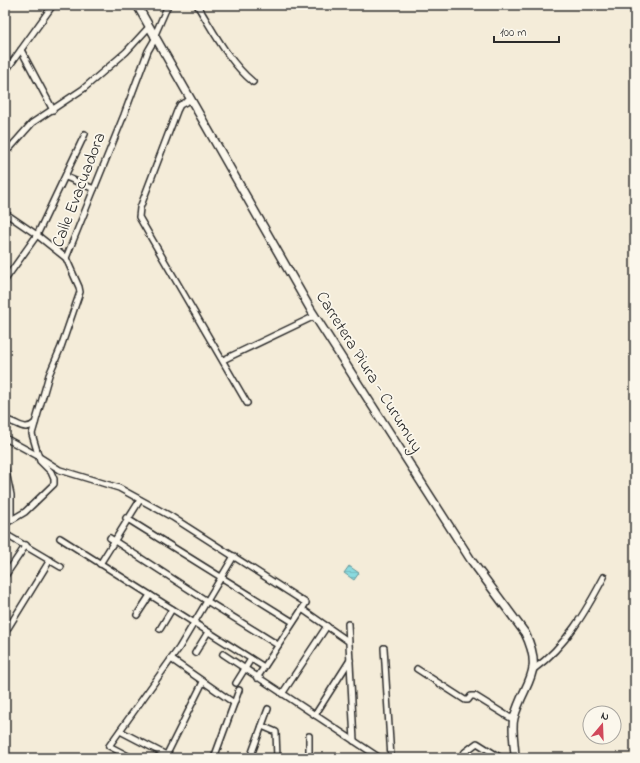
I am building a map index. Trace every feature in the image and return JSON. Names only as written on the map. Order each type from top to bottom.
[{"type":"main road","name":"Carretera Piura - Curumuy","points":[[137,5],[315,316],[471,560],[525,633],[531,646],[534,669],[514,720],[515,758]]},
{"type":"street","points":[[5,72],[53,5]]},
{"type":"street","name":"Calle Evacuadora","points":[[38,456],[32,438],[36,422],[49,375],[61,347],[80,292],[80,287],[66,258],[124,115],[148,51],[155,38],[168,5]]},
{"type":"street","points":[[197,5],[230,58],[252,82]]},
{"type":"street","points":[[6,150],[32,123],[82,89],[126,52],[149,27]]},
{"type":"street","points":[[21,50],[53,110]]},
{"type":"street","points":[[190,100],[180,105],[177,110],[140,208],[139,217],[247,403]]},
{"type":"street","points":[[6,277],[37,235],[66,177],[85,134]]},
{"type":"street","points":[[66,177],[94,189]]},
{"type":"street","points":[[5,213],[37,235],[66,258]]},
{"type":"street","points":[[223,360],[315,316]]},
{"type":"street","points":[[5,425],[7,420],[23,427],[31,426],[36,422]]},
{"type":"street","points":[[5,438],[60,470],[110,485],[172,517],[306,603],[257,678]]},
{"type":"street","points":[[5,467],[12,506],[10,521],[31,507],[54,484],[54,479],[51,472],[40,461],[38,456]]},
{"type":"street","points":[[100,564],[112,540],[140,500]]},
{"type":"street","points":[[127,518],[221,578],[294,622]]},
{"type":"street","points":[[5,534],[61,567]]},
{"type":"street","points":[[60,538],[264,667]]},
{"type":"street","points":[[112,540],[278,645]]},
{"type":"street","points":[[5,576],[26,545]]},
{"type":"street","points":[[132,758],[109,746],[171,659],[234,556]]},
{"type":"street","points":[[5,633],[7,626],[50,560]]},
{"type":"street","points":[[534,669],[546,660],[587,610],[604,577]]},
{"type":"street","points":[[137,615],[150,595]]},
{"type":"street","points":[[160,629],[172,609]]},
{"type":"street","points":[[302,609],[348,641]]},
{"type":"street","points":[[348,624],[354,741]]},
{"type":"street","points":[[282,694],[327,626]]},
{"type":"street","points":[[195,653],[208,632]]},
{"type":"street","points":[[229,645],[223,655],[380,758]]},
{"type":"street","points":[[384,648],[391,758]]},
{"type":"street","points":[[171,659],[234,703]]},
{"type":"street","points":[[236,683],[251,659]]},
{"type":"street","points":[[315,715],[350,660]]},
{"type":"street","points":[[417,669],[465,700],[468,700],[471,696],[475,696],[514,720]]},
{"type":"street","points":[[165,756],[203,682]]},
{"type":"street","points":[[214,758],[239,690]]},
{"type":"street","points":[[250,758],[268,708]]},
{"type":"street","points":[[262,726],[276,732],[277,758]]},
{"type":"street","points":[[120,731],[165,756],[172,758]]},
{"type":"street","points":[[309,736],[309,758]]},
{"type":"street","points":[[461,758],[465,752],[477,743],[491,756],[501,758]]},
{"type":"water","points":[[349,566],[359,573],[354,580],[344,573]]}]
